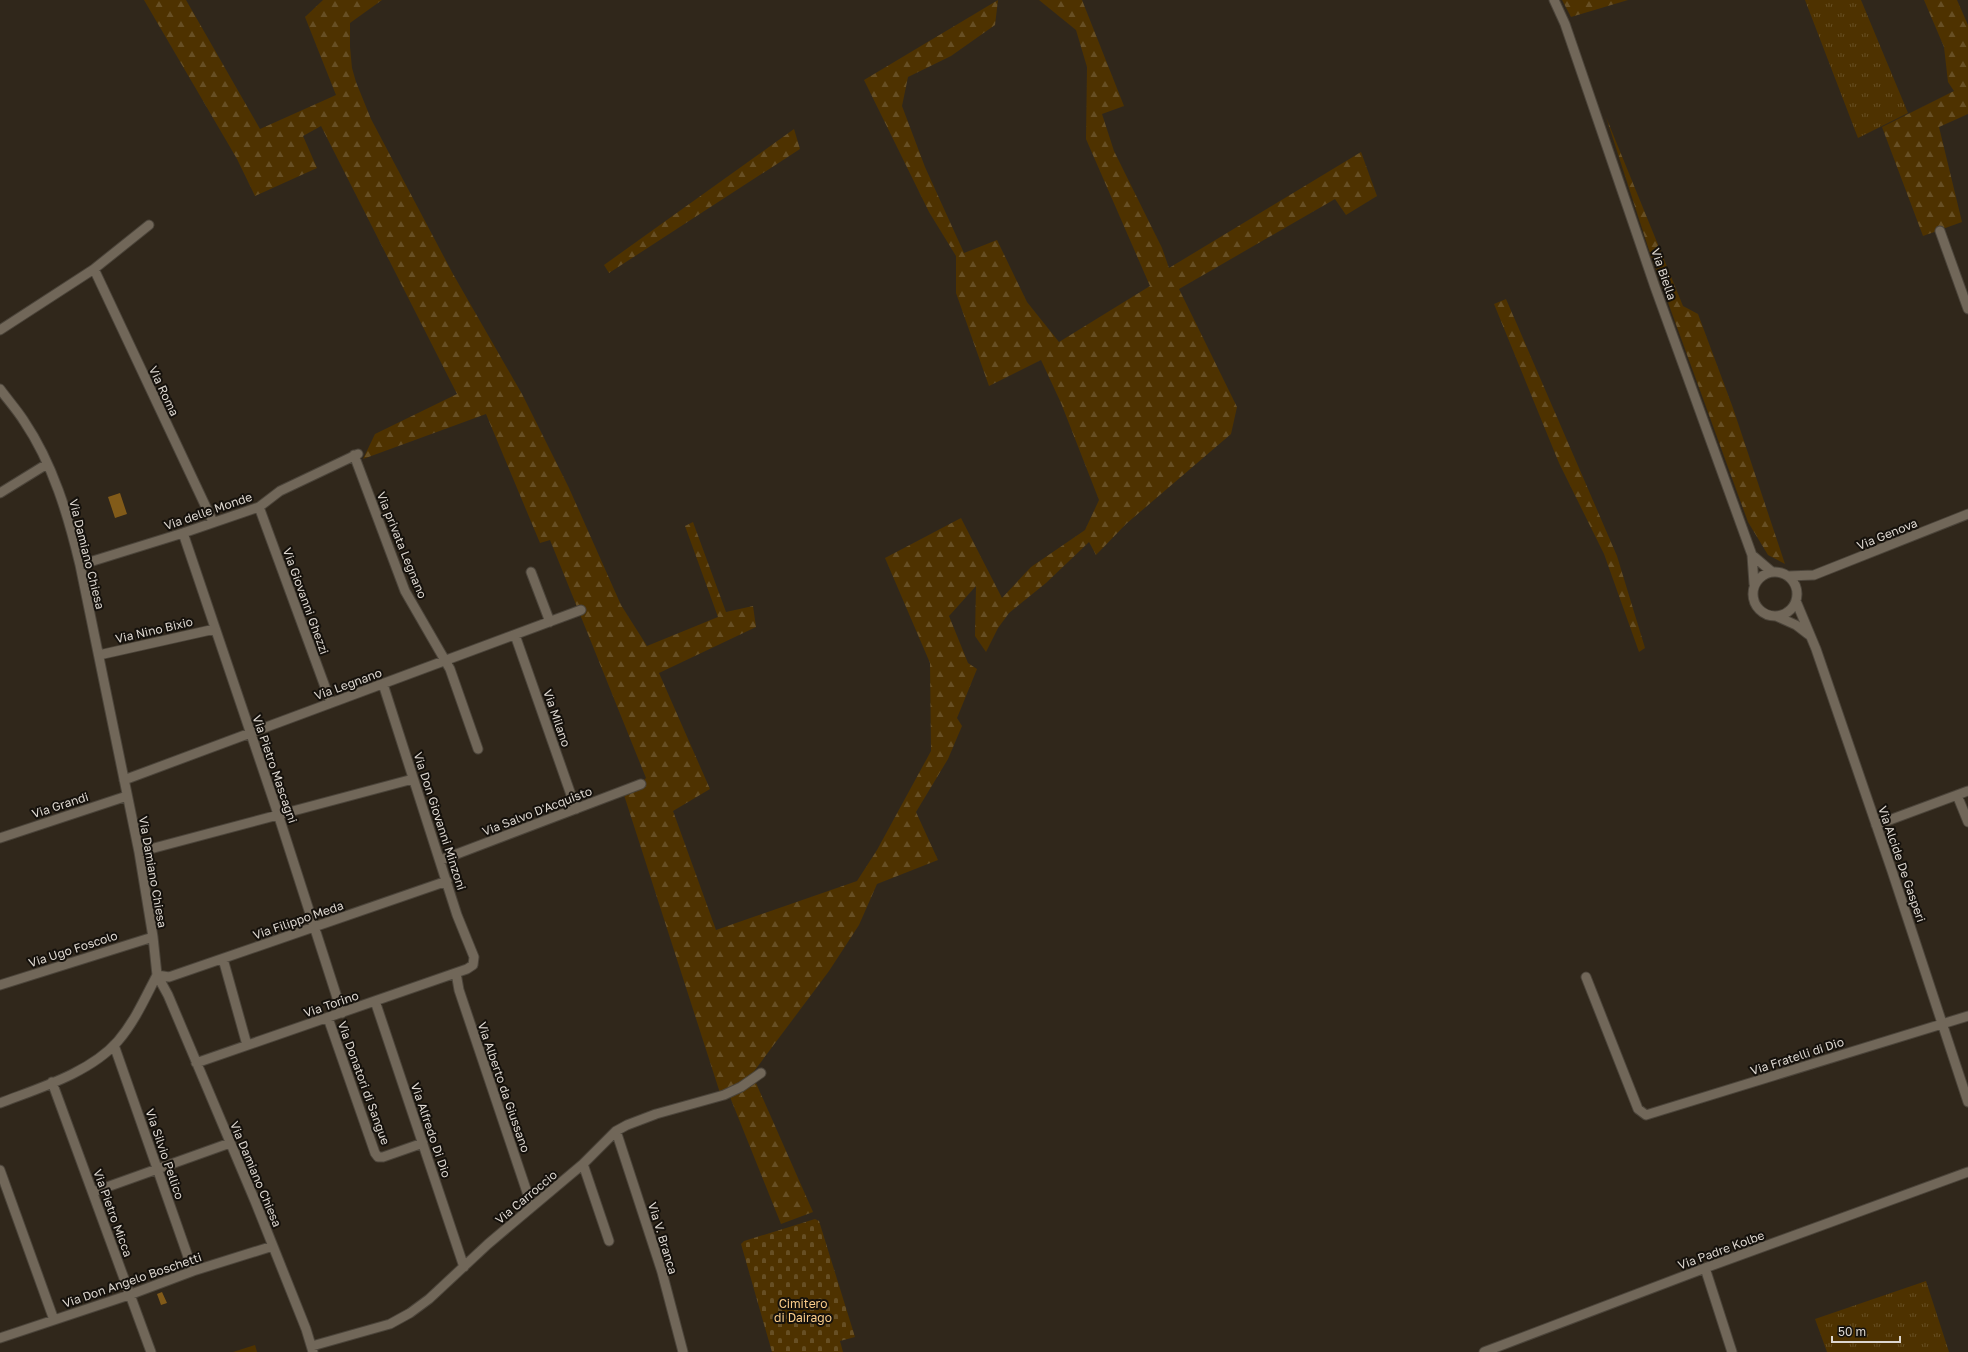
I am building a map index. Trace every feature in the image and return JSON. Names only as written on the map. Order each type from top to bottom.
[{"type":"street","name":"Via Biella","points":[[1554,0],[1565,24],[1655,287],[1752,555],[1754,584]]},
{"type":"street","points":[[0,330],[94,270],[150,225]]},
{"type":"street","points":[[1940,230],[1968,309]]},
{"type":"street","name":"Via Roma","points":[[94,270],[213,522]]},
{"type":"street","name":"Via Damiano Chiesa","points":[[0,389],[25,422],[47,464],[69,522],[80,565],[139,852],[153,937],[156,975],[168,995],[273,1246],[312,1349]]},
{"type":"street","name":"Via delle Monde","points":[[80,565],[183,533],[259,506],[280,492],[356,455]]},
{"type":"street","name":"Via privata Legnano","points":[[356,455],[405,591],[450,669],[478,749]]},
{"type":"street","points":[[0,494],[47,464]]},
{"type":"street","name":"Via Giovanni Ghezzi","points":[[259,506],[331,703]]},
{"type":"street","name":"Via Genova","points":[[1788,576],[1814,575],[1968,514]]},
{"type":"street","name":"Via Pietro Mascagni","points":[[183,533],[278,814],[342,1013]]},
{"type":"street","name":"Via Biella","points":[[1752,555],[1772,572]]},
{"type":"street","points":[[531,572],[550,622]]},
{"type":"street","points":[[1772,572],[1783,573],[1788,576],[1796,586],[1797,597],[1789,612],[1776,616],[1763,613],[1758,609],[1752,596],[1754,584],[1759,578],[1772,572]]},
{"type":"street","name":"Via Genova","points":[[1797,597],[1814,575]]},
{"type":"street","name":"Via Alcide De Gasperi","points":[[1797,597],[1943,1022],[1968,1102]]},
{"type":"street","name":"Via Legnano","points":[[124,780],[581,610]]},
{"type":"street","name":"Via Alcide De Gasperi","points":[[1776,616],[1796,625],[1809,635]]},
{"type":"street","name":"Via Nino Bixio","points":[[99,655],[215,629]]},
{"type":"street","name":"Via Milano","points":[[515,635],[576,809]]},
{"type":"street","name":"Via Don Giovanni Minzoni","points":[[383,684],[413,779],[474,957],[473,965]]},
{"type":"street","points":[[139,852],[413,779]]},
{"type":"street","name":"Via Salvo D'Acquisto","points":[[441,860],[641,784]]},
{"type":"street","points":[[1876,825],[1968,791]]},
{"type":"street","points":[[1957,795],[1968,822]]},
{"type":"street","name":"Via Grandi","points":[[0,838],[127,796]]},
{"type":"street","name":"Via Filippo Meda","points":[[156,975],[169,977],[447,881]]},
{"type":"street","name":"Via Ugo Foscolo","points":[[0,985],[153,937]]},
{"type":"street","points":[[223,958],[247,1045]]},
{"type":"street","name":"Via Torino","points":[[196,1062],[328,1018],[456,973],[473,965]]},
{"type":"street","name":"Via Alberto da Giussano","points":[[456,973],[459,990],[532,1208]]},
{"type":"street","points":[[0,1103],[89,1065],[114,1045],[137,1015],[156,975]]},
{"type":"street","name":"Via Fratelli di Dio","points":[[1586,977],[1638,1109],[1646,1115],[1943,1022],[1968,1016]]},
{"type":"street","name":"Via Alfredo Di Dio","points":[[375,1001],[464,1267]]},
{"type":"street","name":"Via Donatori di Sangue","points":[[328,1018],[375,1153],[378,1157],[383,1157],[423,1143]]},
{"type":"street","name":"Via Silvio Pellico","points":[[114,1045],[193,1271]]},
{"type":"street","name":"Via Carroccio","points":[[312,1349],[390,1324],[410,1313],[429,1299],[488,1244],[583,1164],[616,1131],[627,1125],[656,1114],[724,1095],[740,1088],[761,1073]]},
{"type":"street","name":"Via Pietro Micca","points":[[52,1082],[151,1352]]},
{"type":"street","name":"Via V. Branca","points":[[616,1131],[662,1272],[683,1352]]},
{"type":"street","points":[[93,1192],[230,1143]]},
{"type":"street","points":[[583,1164],[609,1241]]},
{"type":"street","points":[[0,1170],[54,1320]]},
{"type":"street","name":"Via Padre Kolbe","points":[[1484,1352],[1705,1268],[1968,1172]]},
{"type":"street","name":"Via Don Angelo Boschetti","points":[[0,1338],[129,1295],[193,1271],[273,1246]]},
{"type":"street","points":[[1705,1268],[1732,1352]]},
{"type":"green space","points":[[144,0],[186,0],[260,129],[336,95],[305,17],[323,0],[382,0],[350,23],[352,68],[356,82],[371,119],[453,274],[522,394],[569,488],[621,605],[647,646],[718,617],[685,526],[693,522],[726,612],[753,606],[756,627],[659,673],[710,789],[673,811],[716,930],[857,881],[877,850],[931,751],[930,663],[885,558],[961,518],[1002,598],[1031,567],[1085,530],[1099,500],[1061,403],[1041,360],[989,386],[956,293],[956,256],[929,212],[864,80],[998,0],[995,25],[951,56],[908,77],[902,106],[925,167],[964,253],[997,240],[1027,302],[1059,342],[1150,286],[1086,139],[1087,67],[1076,30],[1039,0],[1082,0],[1124,106],[1102,114],[1114,151],[1162,248],[1169,268],[1361,152],[1377,196],[1346,215],[1335,199],[1179,289],[1237,407],[1231,434],[1126,524],[1096,555],[1089,542],[1046,583],[1009,613],[998,628],[986,652],[975,636],[976,586],[949,616],[968,663],[977,669],[957,718],[962,726],[948,759],[916,812],[938,860],[877,884],[859,925],[829,971],[752,1074],[813,1212],[781,1224],[730,1097],[720,1093],[624,795],[632,792],[646,778],[550,540],[540,543],[486,414],[363,459],[375,434],[457,394],[321,126],[303,136],[317,168],[255,196],[237,159]]},
{"type":"green space","points":[[1562,0],[1628,0],[1571,17]]},
{"type":"green space","points":[[1805,0],[1861,0],[1908,113],[1858,138]]},
{"type":"green space","points":[[1924,0],[1957,0],[1968,25],[1968,114],[1939,127],[1962,222],[1923,236],[1882,127],[1954,91],[1948,82],[1944,47]]},
{"type":"green space","points":[[1606,117],[1683,306],[1698,314],[1733,408],[1785,564],[1768,555],[1748,522],[1650,253]]},
{"type":"green space","points":[[794,129],[800,149],[609,273],[604,265]]},
{"type":"green space","points":[[1506,299],[1617,556],[1645,648],[1639,652],[1604,554],[1559,463],[1494,304]]},
{"type":"green space","name":"Cimitero di Dairago","points":[[815,1219],[819,1221],[855,1337],[840,1341],[843,1352],[772,1352],[741,1244],[744,1241]]},
{"type":"green space","points":[[1926,1281],[1949,1352],[1827,1352],[1815,1319]]},
{"type":"green space","points":[[255,1345],[257,1352],[233,1352]]},
{"type":"shaded area","points":[[120,493],[127,514],[115,518],[108,497]]},
{"type":"shaded area","points":[[162,1292],[167,1303],[161,1305],[157,1294]]}]
